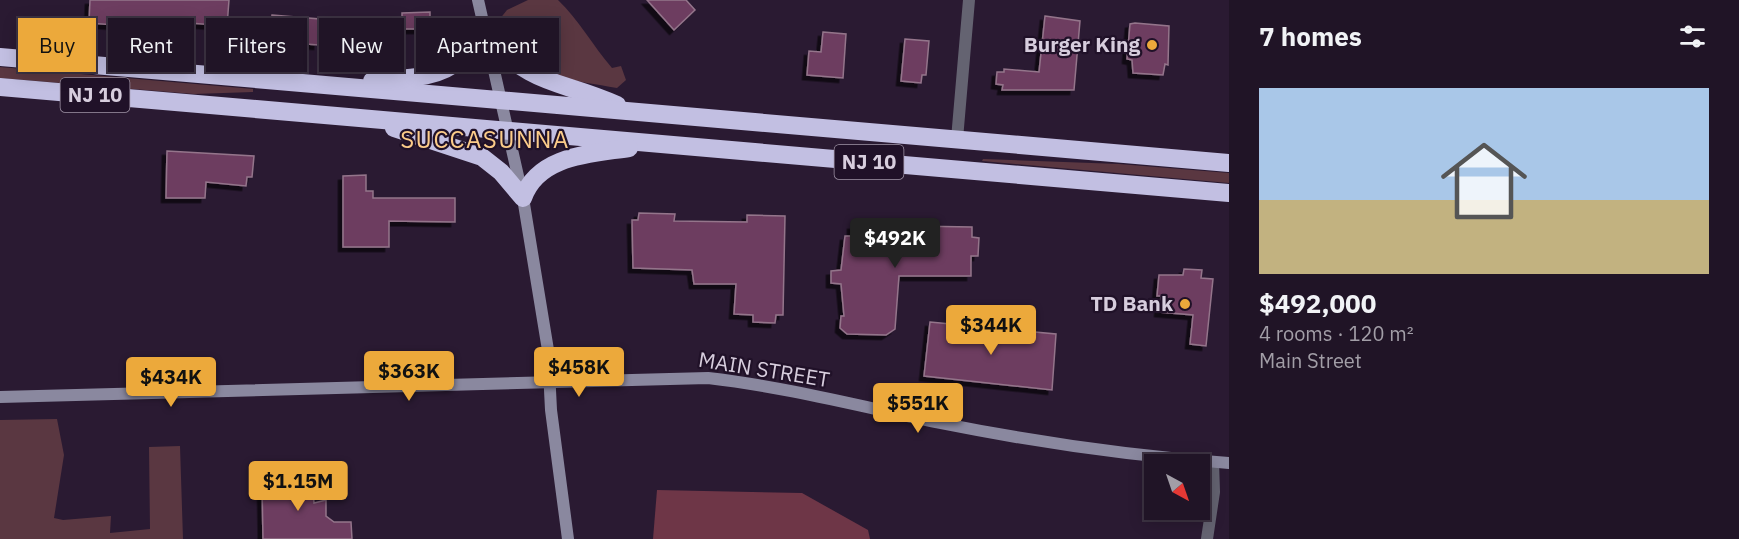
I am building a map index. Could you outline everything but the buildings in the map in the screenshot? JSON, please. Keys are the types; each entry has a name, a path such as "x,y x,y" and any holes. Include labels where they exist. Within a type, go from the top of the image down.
{"highway":[{"name":"NJ 10","path":"0,57 1229,164"},
{"path":"330,85 410,77 432,72"},
{"path":"527,72 635,112"},
{"name":"NJ 10","path":"3,88 1229,193"},
{"path":"355,117 482,157 501,172 523,198 533,180 559,161 654,144"}],"street":[{"path":"478,0 483,18"},
{"path":"957,139 969,0"},
{"path":"496,72 523,198 549,350 550,384 568,539"},
{"name":"MAIN STREET","path":"0,397 628,382 680,377 740,382 996,433 1099,449 1229,463"},
{"path":"1207,539 1214,492 1213,462"}],"shaded area":[{"path":"528,0 558,0 612,68 621,66 626,80 617,88 562,78 545,72 559,72 559,18 501,18 507,10"},
{"path":"0,67 18,69 18,72 58,72 253,89 253,92 194,94 0,78"},
{"path":"983,159 1119,164 1229,173 1229,183 982,161"},
{"path":"57,419 64,455 54,518 63,520 111,516 110,533 150,529 149,447 180,446 183,539 0,539 0,420"},
{"path":"657,490 802,493 868,530 870,539 653,539"}],"place":[{"name":"Burger King","path":"1152,45"},
{"name":"TD Bank","path":"1185,304"}],"district":[{"name":"SUCCASUNNA","path":"485,140"}]}
